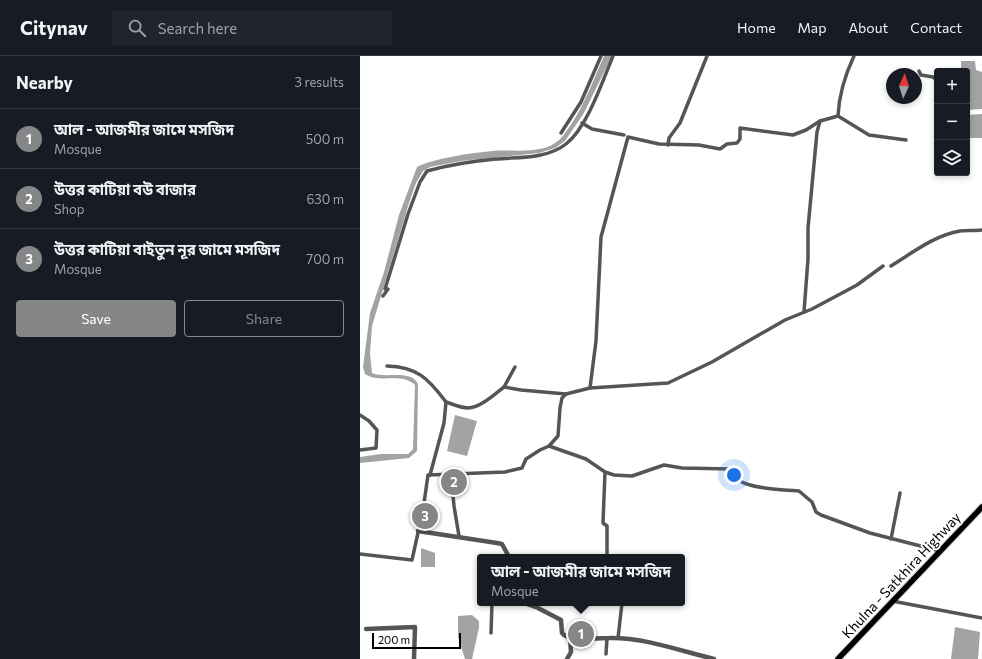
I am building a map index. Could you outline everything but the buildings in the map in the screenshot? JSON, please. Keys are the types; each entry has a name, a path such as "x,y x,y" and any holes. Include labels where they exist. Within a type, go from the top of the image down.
{"highway":[{"name":"Khulna - Satkhira Highway","path":"838,659 982,507"}],"street":[{"path":"561,133 581,102 601,56"},
{"path":"383,296 388,289 385,289 408,214 420,182 427,171 471,162 535,156 554,151 566,144 582,123 595,100 613,56"},
{"path":"668,145 669,138 680,123 707,56"},
{"path":"838,116 839,101 849,65 854,56"},
{"path":"922,75 934,78"},
{"path":"590,388 596,341 601,237 628,137 668,145 699,145 720,149 727,144 737,143 740,138 740,128 793,135 820,121 838,116 869,135 906,140"},
{"path":"804,312 808,259 808,228 817,132 820,121"},
{"path":"582,123 592,129 624,135"},
{"path":"891,266 913,251 947,235 961,231 982,230"},
{"path":"504,387 566,394 590,388 668,383 712,362 785,320 857,285 883,266"},
{"path":"387,366 404,367 421,375 446,402 467,408 473,407 494,396 504,387 515,367"},
{"path":"430,475 513,471 522,468 526,459 549,446 558,436 560,408 562,398 566,394"},
{"path":"360,554 412,560 428,475 430,475 444,423 446,402"},
{"path":"360,415 369,421 377,430 376,448 360,450"},
{"path":"549,446 586,460 604,472 614,475 632,476 664,465 682,468 732,469 744,483 783,490 799,491 812,502 816,512 821,515 891,539 940,550"},
{"path":"604,472 603,523 607,526 607,554"},
{"path":"451,475 459,536"},
{"path":"891,539 900,493"},
{"path":"418,531 459,536 502,544 507,554"},
{"path":"892,602 982,618"},
{"path":"491,633 492,606"},
{"path":"532,606 561,620 563,635 596,640 618,638 661,645 714,659"},
{"path":"618,638 622,606"},
{"path":"366,629 414,627 414,659"},
{"path":"566,659 571,652 570,637"},
{"path":"606,654 608,638"}],"shaded area":[{"path":"604,56 612,56 584,113 565,141 555,148 539,153 461,161 430,167 423,171 416,183 409,203 372,326 370,353 372,373 377,375 410,377 415,379 418,384 417,451 409,458 360,463 360,457 381,454 408,454 413,449 415,385 404,379 371,377 365,374 363,367 370,313 384,272 399,215 417,167 453,156 492,151 538,149 555,143 562,137 575,118 586,98"},
{"path":"961,61 975,61 976,70 982,72 982,109 970,110 970,68 961,68"},
{"path":"982,114 982,138 970,138 970,115"},
{"path":"455,415 477,421 467,456 447,451"},
{"path":"421,548 435,553 435,567 421,567"},
{"path":"472,615 479,621 479,628 472,659 465,659 458,637 458,616"},
{"path":"955,627 980,632 978,659 951,659"}],"place":[{"name":"উত্তর কাটিয়া বউ বাজার","path":"454,482"},
{"name":"উত্তর কাটিয়া বাইতুন নূর জামে মসজিদ","path":"425,516"},
{"name":"আল - আজমীর জামে মসজিদ","path":"581,634"}]}
